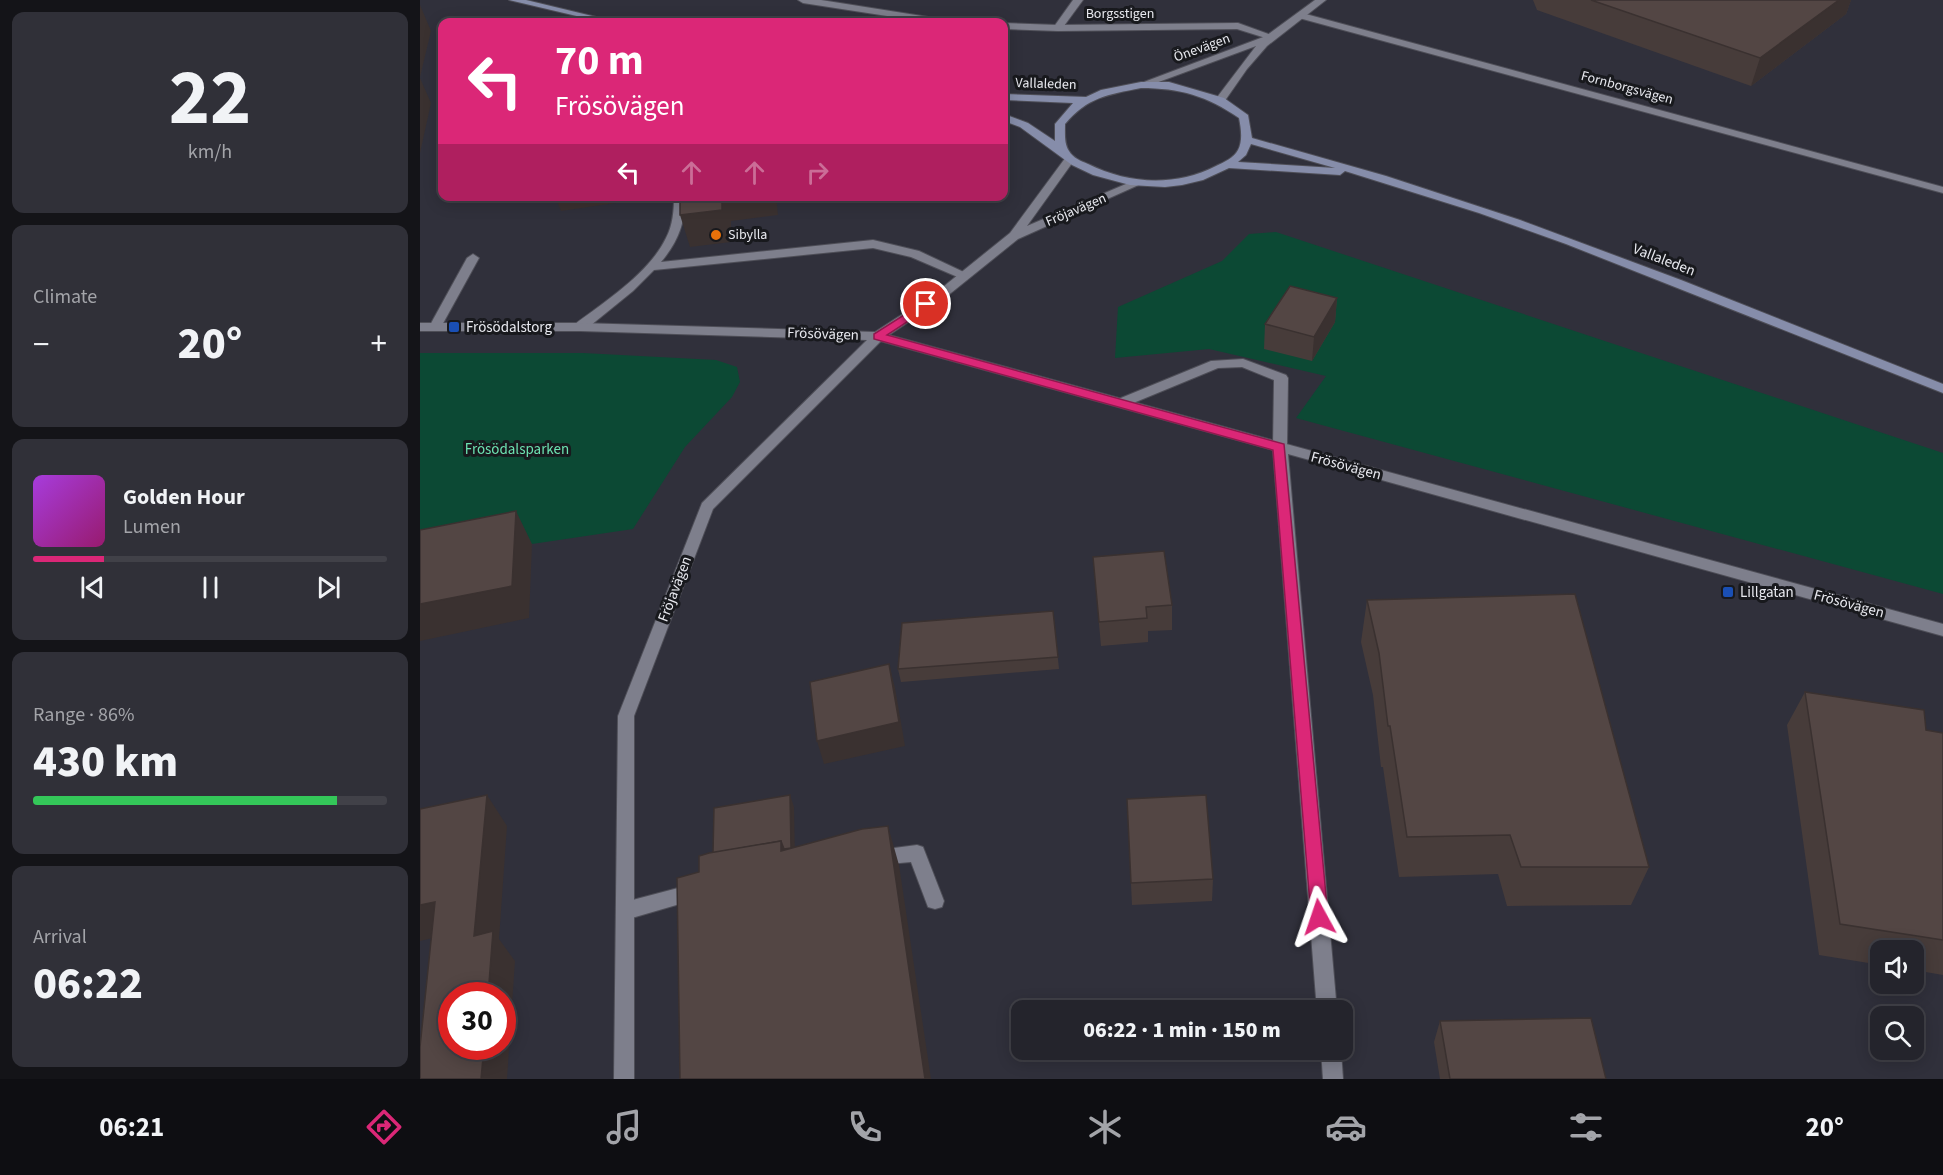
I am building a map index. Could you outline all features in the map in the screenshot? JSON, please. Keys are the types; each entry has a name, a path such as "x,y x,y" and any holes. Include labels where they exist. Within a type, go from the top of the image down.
{"main road":[{"path":"514,0 594,18"},
{"path":"1008,119 1024,125 1066,155 1101,176 1137,183 1158,184 1195,179 1228,165 1243,152 1247,140 1244,117 1220,100 1169,85 1141,85 1105,92 1076,105 1060,124 1066,155"},
{"name":"Vallaleden","path":"1008,98 1087,100"},
{"name":"Vallaleden","path":"1247,140 1370,175 1516,222 1766,317 1943,389"},
{"name":"Vallaleden","path":"1228,165 1370,175"}],"street":[{"path":"803,0 916,18"},
{"path":"1059,28 1078,0"},
{"name":"Önevägen","path":"1220,100 1242,67 1272,37 1320,0"},
{"name":"Fornborgsvägen","path":"1302,16 1943,190"},
{"name":"Borgsstigen","path":"1008,26 1059,28 1238,26 1272,37"},
{"name":"Önevägen","path":"1141,85 1272,37"},
{"name":"Fröjavägen","path":"1014,236 1066,155"},
{"name":"Fröjavägen","path":"624,1079 626,716 707,507 878,336 942,294 1014,236 1137,183"},
{"path":"580,327 631,287 671,241 680,214 680,201"},
{"path":"648,267 873,244 915,254 964,275"},
{"path":"435,327 473,258"},
{"name":"Frösövägen","path":"420,327 580,327 878,336 1943,630"},
{"path":"1121,403 1216,364 1243,363 1281,378 1280,447 1327,1000"},
{"path":"864,858 916,853 935,901"},
{"path":"625,911 716,885"},
{"path":"1332,1060 1333,1079"}],"green space":[{"path":"1276,232 1943,453 1943,594 1296,418 1326,376 1209,349 1115,358 1118,307 1222,261 1249,234"},
{"name":"Frösödalsparken","path":"420,353 583,353 716,360 737,367 740,382 732,397 685,447 633,529 532,544 420,566"}],"building":[{"path":"1591,0 1839,0 1760,58"},
{"path":"680,201 722,201 722,210 680,215"},
{"path":"1290,286 1337,298 1314,337 1265,324"},
{"path":"516,511 512,586 420,604 420,530"},
{"path":"1164,551 1172,605 1146,607 1147,618 1099,622 1093,557"},
{"path":"1575,594 1649,867 1521,867 1510,835 1407,837 1390,726 1388,726 1379,653 1367,600"},
{"path":"1053,611 1058,657 898,669 902,623"},
{"path":"889,664 899,722 817,741 810,682"},
{"path":"1805,692 1924,710 1926,730 1943,733 1943,940 1840,924"},
{"path":"487,795 474,936 493,931 489,982 438,982 438,1060 483,1060 481,1079 420,1079 420,1047 435,902 420,905 420,809"},
{"path":"790,795 791,848 784,849 781,841 713,853 714,808"},
{"path":"1206,795 1213,879 1131,883 1127,799"},
{"path":"888,826 925,1079 680,1079 677,878 699,872 699,856 709,853 781,841 781,851 862,829"},
{"path":"1591,1018 1606,1079 1450,1079 1440,1021"}],"place":[{"name":"Sibylla","path":"716,235"},
{"name":"Frösödalstorg","path":"454,327"},
{"name":"Lillgatan","path":"1728,592"}],"route":[{"path":"926,304 878,336 1280,447 1319,917"}]}
